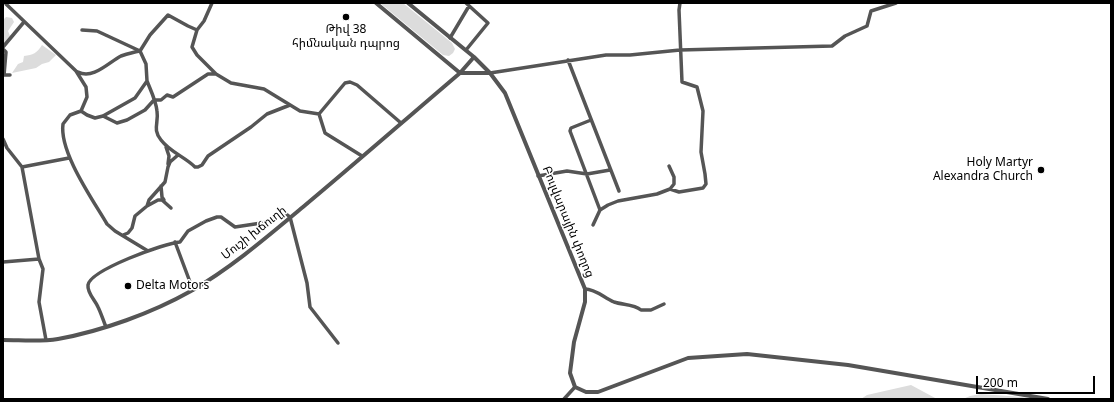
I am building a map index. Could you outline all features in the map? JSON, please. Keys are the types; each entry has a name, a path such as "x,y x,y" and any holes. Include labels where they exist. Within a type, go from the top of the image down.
{"street":[{"path":"3,8 6,3 76,71 86,87 87,97 80,111 70,115 63,124 63,134 69,158 107,224 148,251"},
{"path":"212,3 204,21 197,30 192,47 197,55 216,74 231,83 264,89 300,111 320,114"},
{"path":"376,3 460,72 490,73 606,55 680,50 832,46 845,36 867,26 871,11 896,3"},
{"name":"Բուլվարային փողոց","path":"408,3 474,57 490,73 505,93 585,289 585,302 574,342 570,373 575,387"},
{"path":"670,189 679,192 703,188 706,184 701,152 703,111 697,87 682,82 680,3"},
{"path":"450,38 468,4 488,23 466,50"},
{"path":"76,71 82,74 90,74 122,56 140,51 150,35 168,15 197,30"},
{"path":"10,75 4,75 6,52 3,48 24,22"},
{"path":"82,30 97,31 140,51 146,64 148,82 158,112 155,130 160,140 188,160 195,167 202,165 208,156 251,127 267,114 290,105"},
{"name":"Մուշի խճուղի","path":"3,340 57,339 106,327 179,298 193,290 233,263 290,217 460,72 474,57"},
{"path":"568,60 619,191"},
{"path":"103,116 118,123 127,120 145,110 154,100 160,100 167,96 174,97 208,74 216,74"},
{"path":"80,111 95,118 103,116 135,98 148,82"},
{"path":"320,114 345,83 350,82 357,85 401,123"},
{"path":"320,114 325,132 362,156"},
{"path":"591,120 571,128 570,131 600,210"},
{"path":"3,139 7,148 22,167 39,259 43,269 39,302 46,340"},
{"path":"147,206 149,200 165,182 169,156 166,145"},
{"path":"168,167 170,162 178,154"},
{"path":"22,167 69,158"},
{"path":"592,225 600,210 608,205 657,194 670,189 674,184 674,177 669,166"},
{"path":"538,176 567,172 587,174 610,170"},
{"path":"161,186 162,197 172,208"},
{"path":"123,235 128,233 132,228 135,216 147,206 158,200 165,201"},
{"path":"106,327 98,307 88,291 88,285 90,280 114,264 175,242 180,242 188,231 217,217 221,217 235,226 268,222 280,213 285,213 290,217 307,283 310,307 338,343"},
{"path":"175,242 193,290"},
{"path":"3,262 39,259"},
{"path":"585,289 590,289 613,301 637,307 641,310 651,310 664,304"},
{"path":"565,399 575,387 586,392 598,392 688,358 747,354 848,365 1048,399"}],"shaded area":[{"path":"380,3 403,3 452,43 455,49 453,53 449,56 443,55"},
{"path":"6,17 12,18 14,22 8,31 10,36 3,45 3,20"},
{"path":"42,45 56,55 49,62 36,68 12,73 18,64 23,62 24,56 34,53"},
{"path":"911,385 937,399 861,399 867,395"},
{"path":"981,394 1022,397 1034,399 963,399"}],"place":[{"name":"Թիվ 38 հիմնական դպրոց","path":"346,17"},
{"name":"Holy Martyr Alexandra Church","path":"1041,170"},
{"name":"Delta Motors","path":"128,286"}]}
